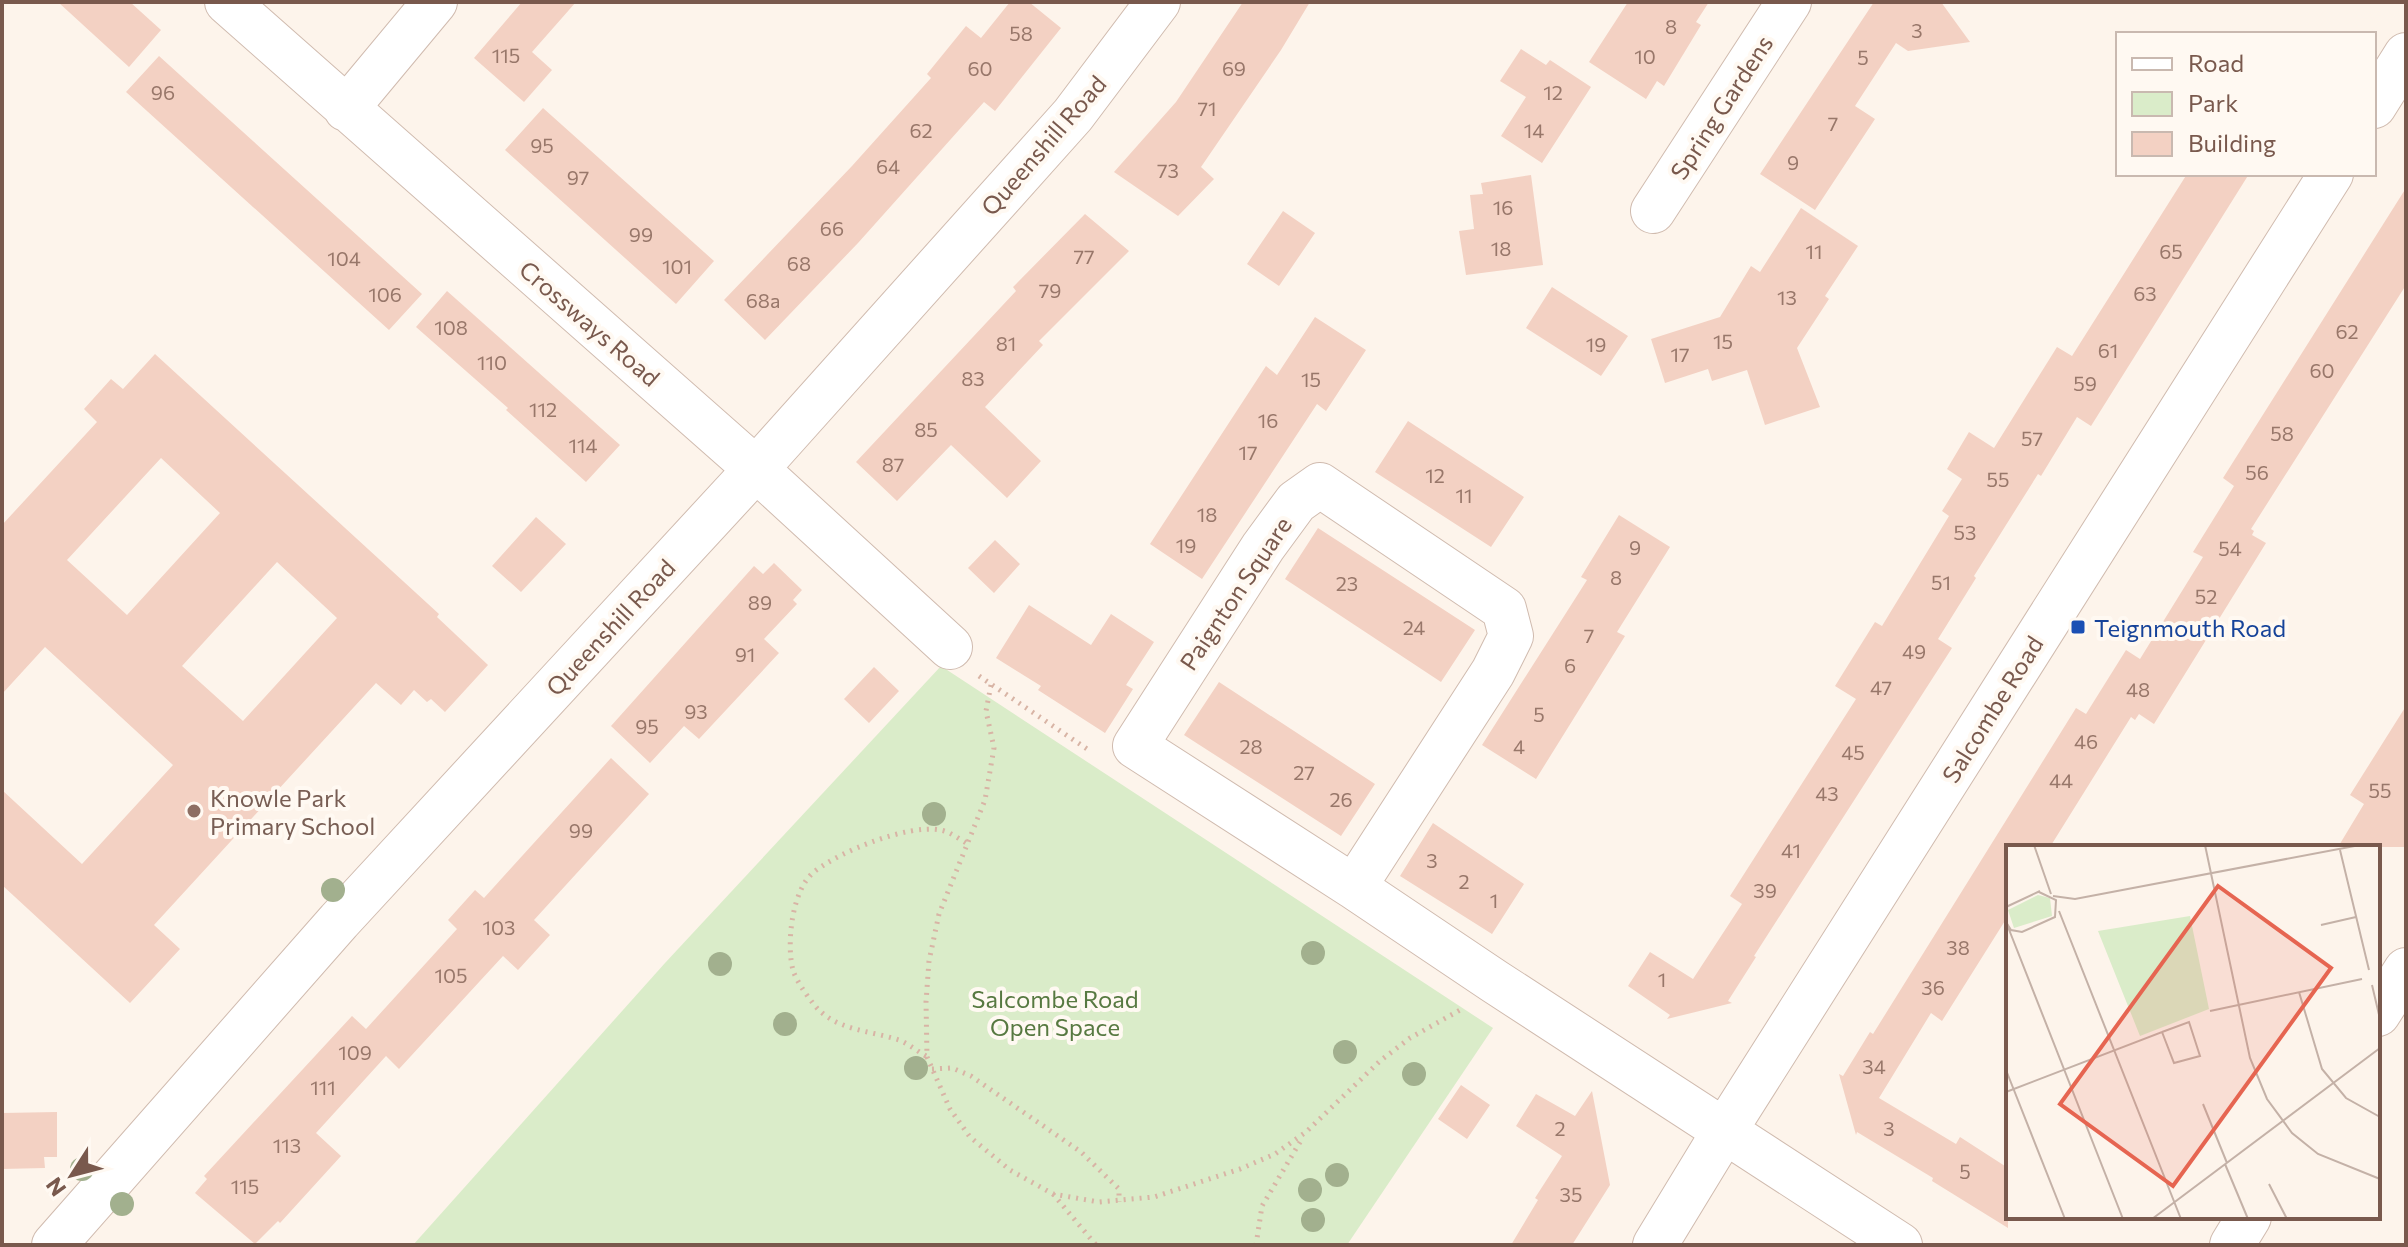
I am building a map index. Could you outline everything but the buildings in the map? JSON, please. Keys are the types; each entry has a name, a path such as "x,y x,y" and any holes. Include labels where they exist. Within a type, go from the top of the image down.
{"street":[{"name":"Crossways Road","path":"227,2 756,469 950,647"},
{"path":"346,109 435,2"},
{"name":"Queenshill Road","path":"54,1245 339,921 756,469 1073,115 1158,2"},
{"name":"Spring Gardens","path":"1653,211 1789,2"},
{"path":"2376,103 2406,55"},
{"name":"Salcombe Road","path":"1655,1245 2330,176"},
{"name":"Paignton Square","path":"1135,746 1263,547 1296,502 1320,485 1504,609 1511,636 1493,672 1354,887"},
{"path":"1135,746 1900,1245"},
{"path":"2380,1011 2406,970"},
{"path":"2232,1245 2248,1219"}],"path":[{"path":"950,647 991,685 1104,760 1135,746"},
{"path":"991,685 986,711 994,748 985,800 939,914 929,961 927,1057 950,1109 970,1137 1010,1170 1053,1194 1099,1202 1119,1202 1154,1197 1240,1169 1275,1154 1306,1132 1380,1061 1410,1038 1482,997 1494,981"},
{"path":"927,1057 901,1041 837,1023 813,1004 793,971 790,934 799,893 813,872 861,846 905,830 942,830 968,844"},
{"path":"932,1069 952,1068 971,1076 1081,1152 1119,1189 1119,1202"},
{"path":"1256,1245 1262,1206 1306,1132"},
{"path":"1053,1194 1096,1245"}],"green space":[{"name":"Salcombe Road Open Space","path":"941,666 1493,1028 1347,1245 413,1245 665,963"}],"place":[{"name":"Teignmouth Road","path":"2078,627"},
{"name":"Knowle Park Primary School","path":"194,811"}]}
